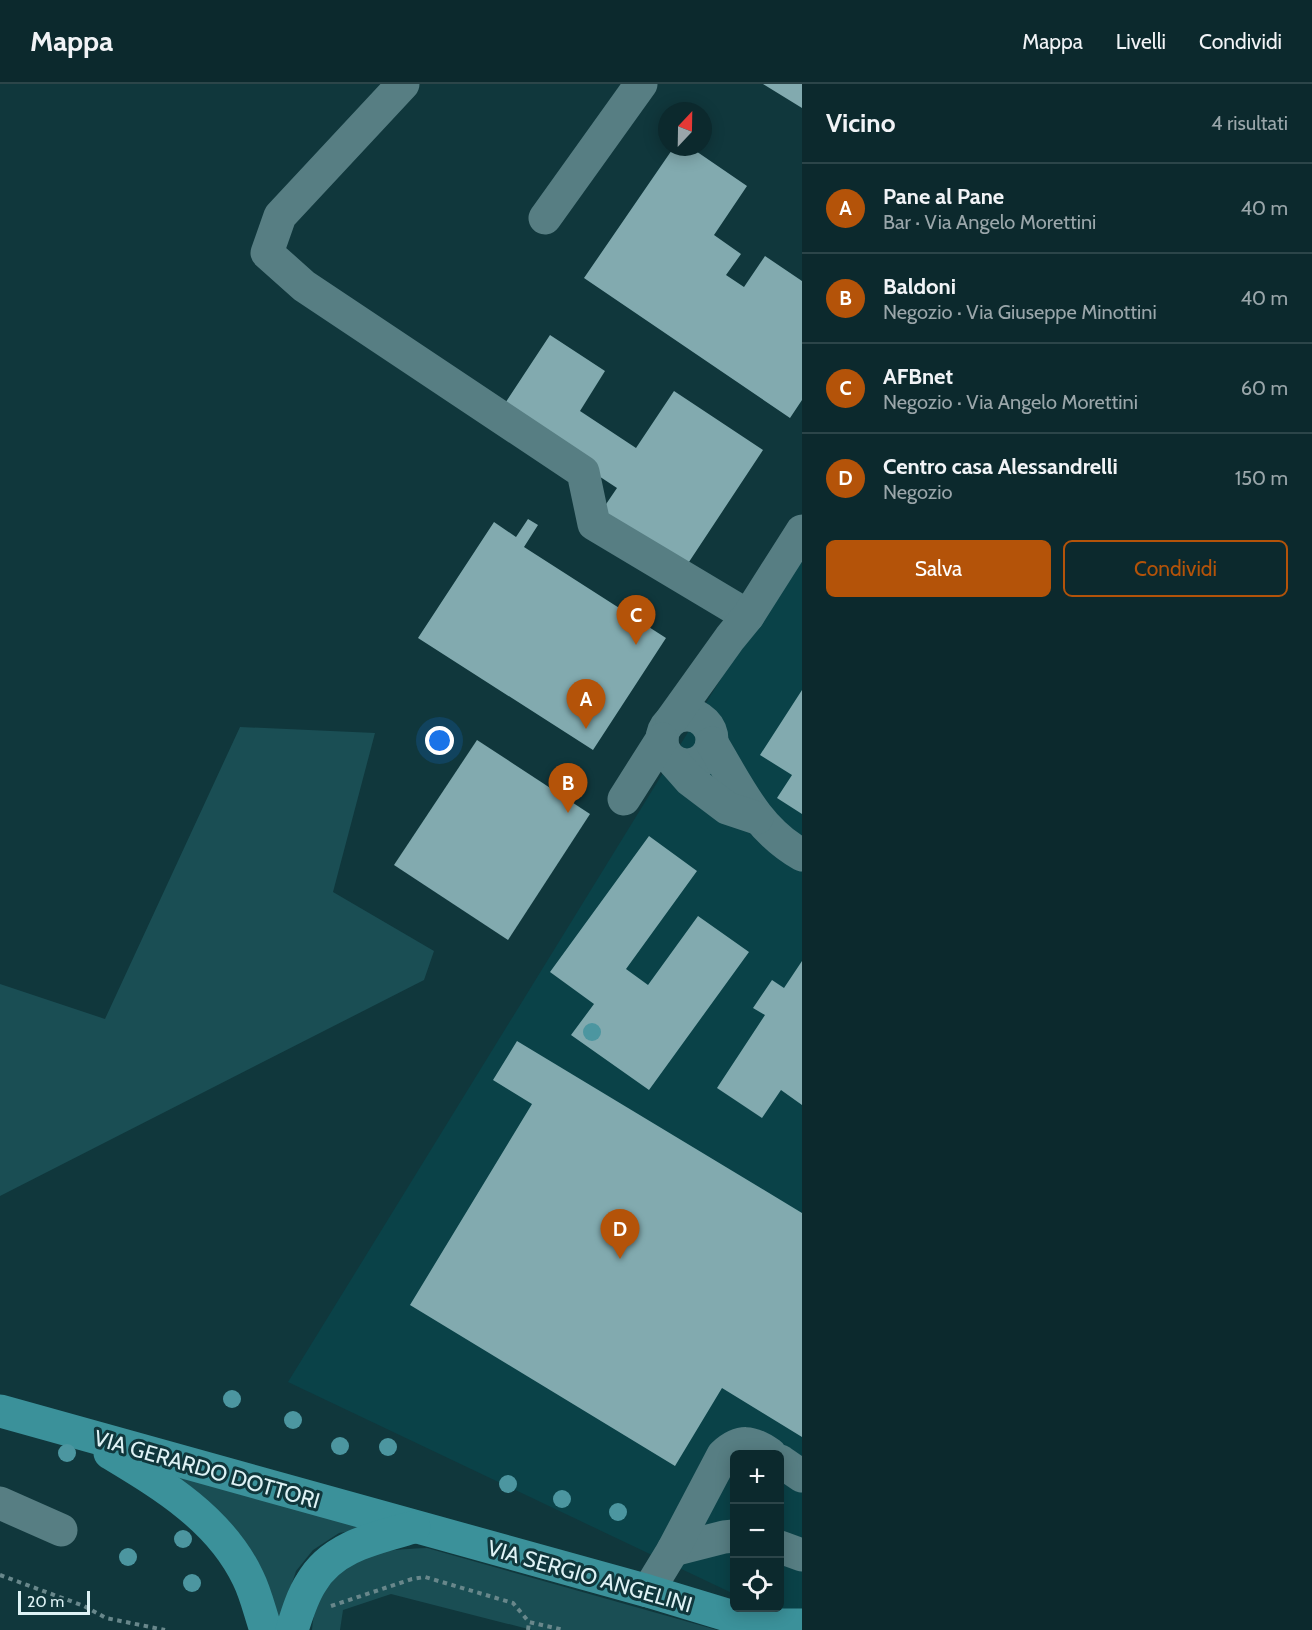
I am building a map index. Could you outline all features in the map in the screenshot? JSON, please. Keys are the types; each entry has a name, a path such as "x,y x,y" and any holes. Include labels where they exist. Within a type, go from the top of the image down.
{"main road":[{"name":"VIA GERARDO DOTTORI","path":"0,1411 414,1527"},
{"path":"75,1432 160,1483 189,1505 224,1540 248,1578 266,1630"},
{"path":"292,1630 312,1581 330,1559 357,1544 414,1527"},
{"name":"VIA SERGIO ANGELINI","path":"414,1527 648,1591 763,1628 802,1625"}],"street":[{"path":"403,84 280,216 267,253 304,286 583,472 594,524 739,627"},
{"path":"545,218 641,84"},
{"path":"631,789 669,745 739,627 802,531"},
{"path":"669,745 683,765 699,762 706,757 708,732 739,627"},
{"path":"669,745 687,714 708,732 757,818 783,844 802,855"},
{"path":"669,745 690,780 727,808 757,818"},
{"path":"648,1591 673,1550 723,1455 732,1446 744,1443 758,1446 763,1450"},
{"path":"784,1464 802,1476"},
{"path":"0,1503 61,1530"},
{"path":"673,1550 730,1537"},
{"path":"784,1548 802,1555"}],"path":[{"path":"0,1575 84,1606 106,1618 165,1630"},
{"path":"323,1608 412,1579 425,1577 513,1603 529,1622 564,1630"},
{"path":"528,1630 529,1622"}],"shaded area":[{"path":"802,547 802,1626 772,1612 784,1612 784,1450 730,1450 730,1592 288,1382"},
{"path":"240,727 375,733 333,892 434,951 424,980 0,1196 0,984 105,1019"},
{"path":"150,1461 382,1526 339,1533 313,1550 296,1571 285,1604 281,1630"},
{"path":"427,1548 717,1630 532,1630 391,1594 343,1610 340,1630 312,1630 317,1605 325,1586 335,1572 348,1562 364,1555"}],"building":[{"path":"763,84 802,84 802,108"},
{"path":"668,156 703,156 747,186 714,235 741,254 726,275 744,287 765,256 802,281 802,400 790,418 584,278"},
{"path":"550,335 605,371 580,411 636,448 674,391 763,450 685,568 600,513 617,488 500,411"},
{"path":"528,519 538,525 524,547 666,638 593,750 418,638 494,522 516,537"},
{"path":"802,690 802,814 777,798 792,775 760,755"},
{"path":"477,740 590,814 508,940 394,865"},
{"path":"649,836 697,871 626,969 648,985 698,916 749,952 649,1090 571,1035 594,1004 550,972"},
{"path":"802,961 802,1105 781,1090 762,1118 717,1088 765,1015 753,1008 772,980 784,988"},
{"path":"517,1041 802,1213 802,1437 722,1388 675,1466 410,1305 532,1104 493,1080"}],"place":[{"name":"AFBnet","path":"636,645"},
{"name":"Pane al Pane","path":"586,729"},
{"name":"Baldoni","path":"568,813"},
{"name":"Centro casa Alessandrelli","path":"620,1259"}]}
